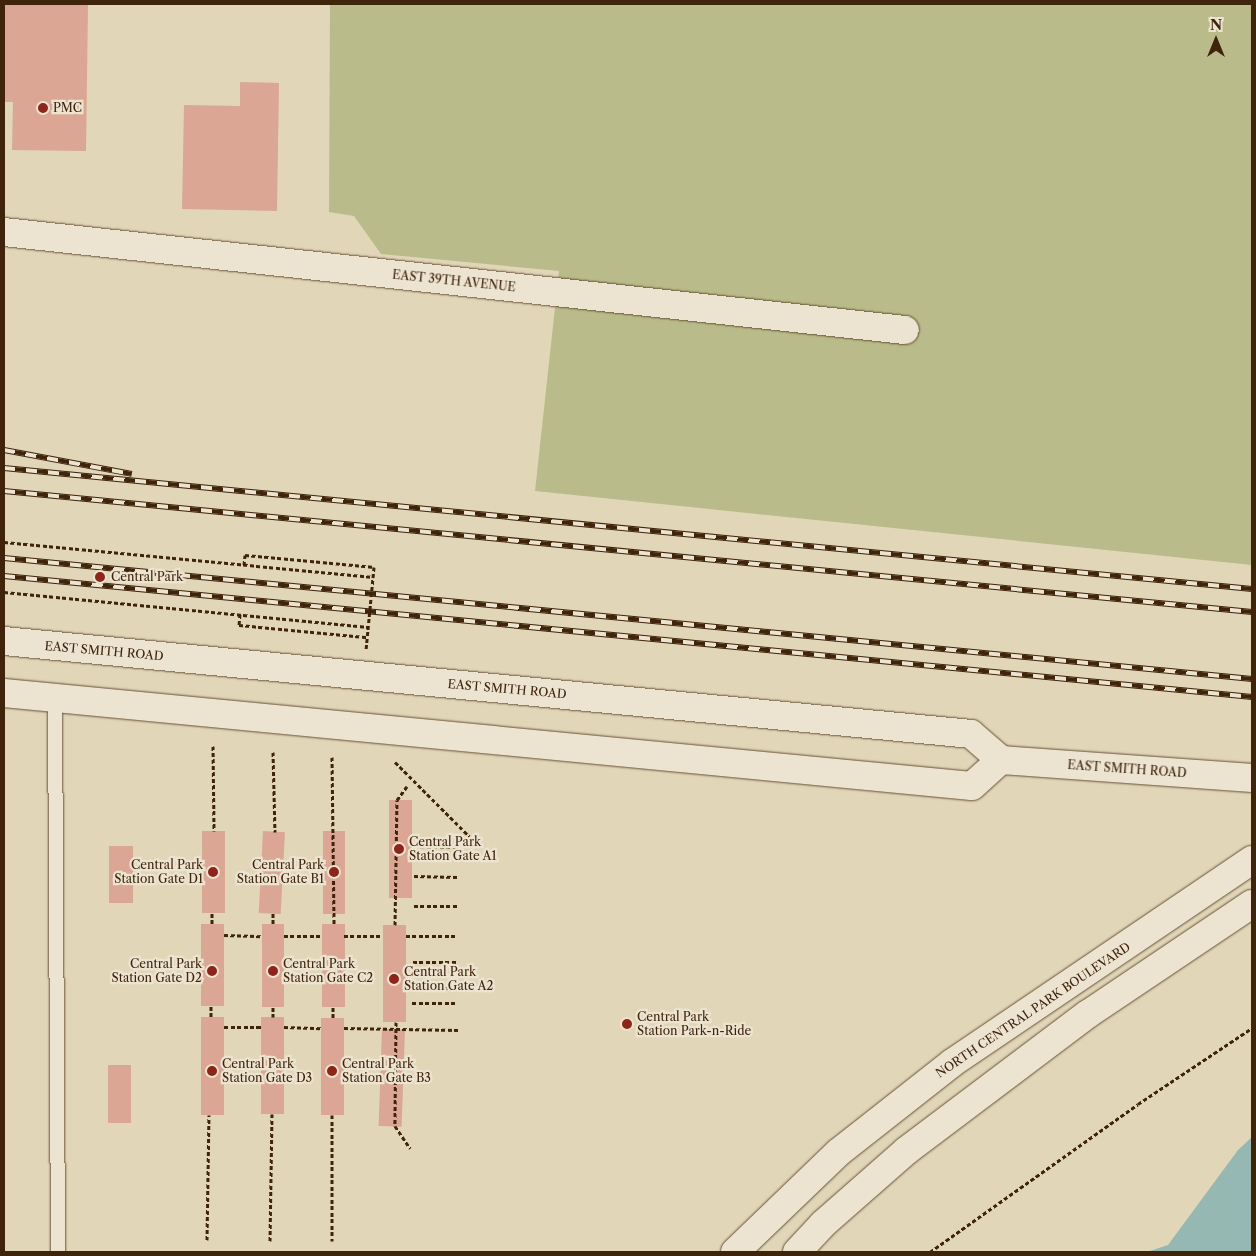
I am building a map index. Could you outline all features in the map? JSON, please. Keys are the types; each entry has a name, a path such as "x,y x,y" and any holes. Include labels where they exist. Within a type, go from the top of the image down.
{"street":[{"name":"EAST 39TH AVENUE","path":"4,232 905,330"},
{"name":"EAST SMITH ROAD","path":"4,641 971,734 1001,760 1252,778"},
{"path":"4,693 972,786 1001,760"},
{"name":"NORTH CENTRAL PARK BOULEVARD","path":"735,1252 839,1152 952,1063 1252,860"},
{"path":"796,1252 823,1224 906,1151 1088,1014 1252,904"}],"lane":[{"path":"56,698 58,1252"}],"path":[{"path":"4,542 373,577"},
{"path":"244,565 246,555 374,567 366,651"},
{"path":"4,592 368,627"},
{"path":"240,614 238,625 367,637"},
{"path":"213,746 214,831"},
{"path":"272,752 275,832"},
{"path":"332,757 334,924"},
{"path":"395,762 470,836"},
{"path":"395,925 397,800 407,786"},
{"path":"414,846 460,847"},
{"path":"414,876 457,877"},
{"path":"414,906 457,906"},
{"path":"212,913 212,924"},
{"path":"273,913 273,924"},
{"path":"224,935 261,936"},
{"path":"284,936 322,936"},
{"path":"344,936 383,936"},
{"path":"406,936 457,936"},
{"path":"413,962 457,962"},
{"path":"412,988 457,988"},
{"path":"412,1003 457,1004"},
{"path":"211,1006 212,1017"},
{"path":"272,1007 272,1017"},
{"path":"333,1007 333,1018"},
{"path":"396,1022 395,1126 410,1148"},
{"path":"224,1027 261,1027"},
{"path":"284,1027 321,1028"},
{"path":"344,1028 458,1030"},
{"path":"930,1252 1138,1104 1252,1028"},
{"path":"270,1241 272,1114"},
{"path":"207,1240 209,1115"},
{"path":"332,1115 332,1241"}],"green space":[{"path":"330,4 1252,4 1252,565 535,491 559,271 381,254 354,216 329,212"}],"water":[{"path":"1252,1137 1252,1252 1147,1252 1168,1245 1238,1150"}],"building":[{"path":"4,4 88,4 86,151 12,150 13,102 4,102"},
{"path":"240,82 279,83 277,211 182,209 184,105 240,106"},
{"name":"Central Park Station Gate A1","path":"389,800 412,800 412,898 389,898"},
{"name":"Central Park Station Gate D1","path":"202,831 225,831 225,913 202,913"},
{"path":"263,831 285,832 281,914 259,913"},
{"name":"Central Park Station Gate B1","path":"323,831 345,831 345,914 323,914"},
{"path":"109,846 133,846 133,903 109,903"},
{"name":"Central Park Station Gate D2","path":"201,924 224,924 224,1006 201,1006"},
{"name":"Central Park Station Gate C2","path":"262,924 284,924 284,1007 262,1007"},
{"path":"322,924 345,924 345,1007 322,1007"},
{"name":"Central Park Station Gate A2","path":"383,925 406,925 406,1022 383,1022"},
{"name":"Central Park Station Gate D3","path":"201,1017 224,1017 224,1115 201,1115"},
{"path":"261,1017 284,1017 284,1114 261,1114"},
{"name":"Central Park Station Gate B3","path":"321,1018 344,1018 344,1115 321,1115"},
{"path":"382,1029 405,1030 402,1127 379,1126"},
{"path":"108,1065 131,1065 131,1123 108,1123"}],"railway":[{"path":"4,450 132,474"},
{"path":"4,468 1252,589"},
{"path":"4,491 1252,612"},
{"path":"4,558 1252,679"},
{"path":"4,576 1252,697"}],"place":[{"name":"PMC","path":"43,108"},
{"name":"Central Park","path":"100,577"},
{"name":"Central Park Station Gate A1","path":"399,849"},
{"name":"Central Park Station Gate D1","path":"213,872"},
{"name":"Central Park Station Gate B1","path":"334,872"},
{"name":"Central Park Station Gate D2","path":"212,971"},
{"name":"Central Park Station Gate C2","path":"273,971"},
{"name":"Central Park Station Gate A2","path":"394,979"},
{"name":"Central Park Station Park-n-Ride","path":"627,1024"},
{"name":"Central Park Station Gate D3","path":"212,1071"},
{"name":"Central Park Station Gate B3","path":"332,1071"}]}
